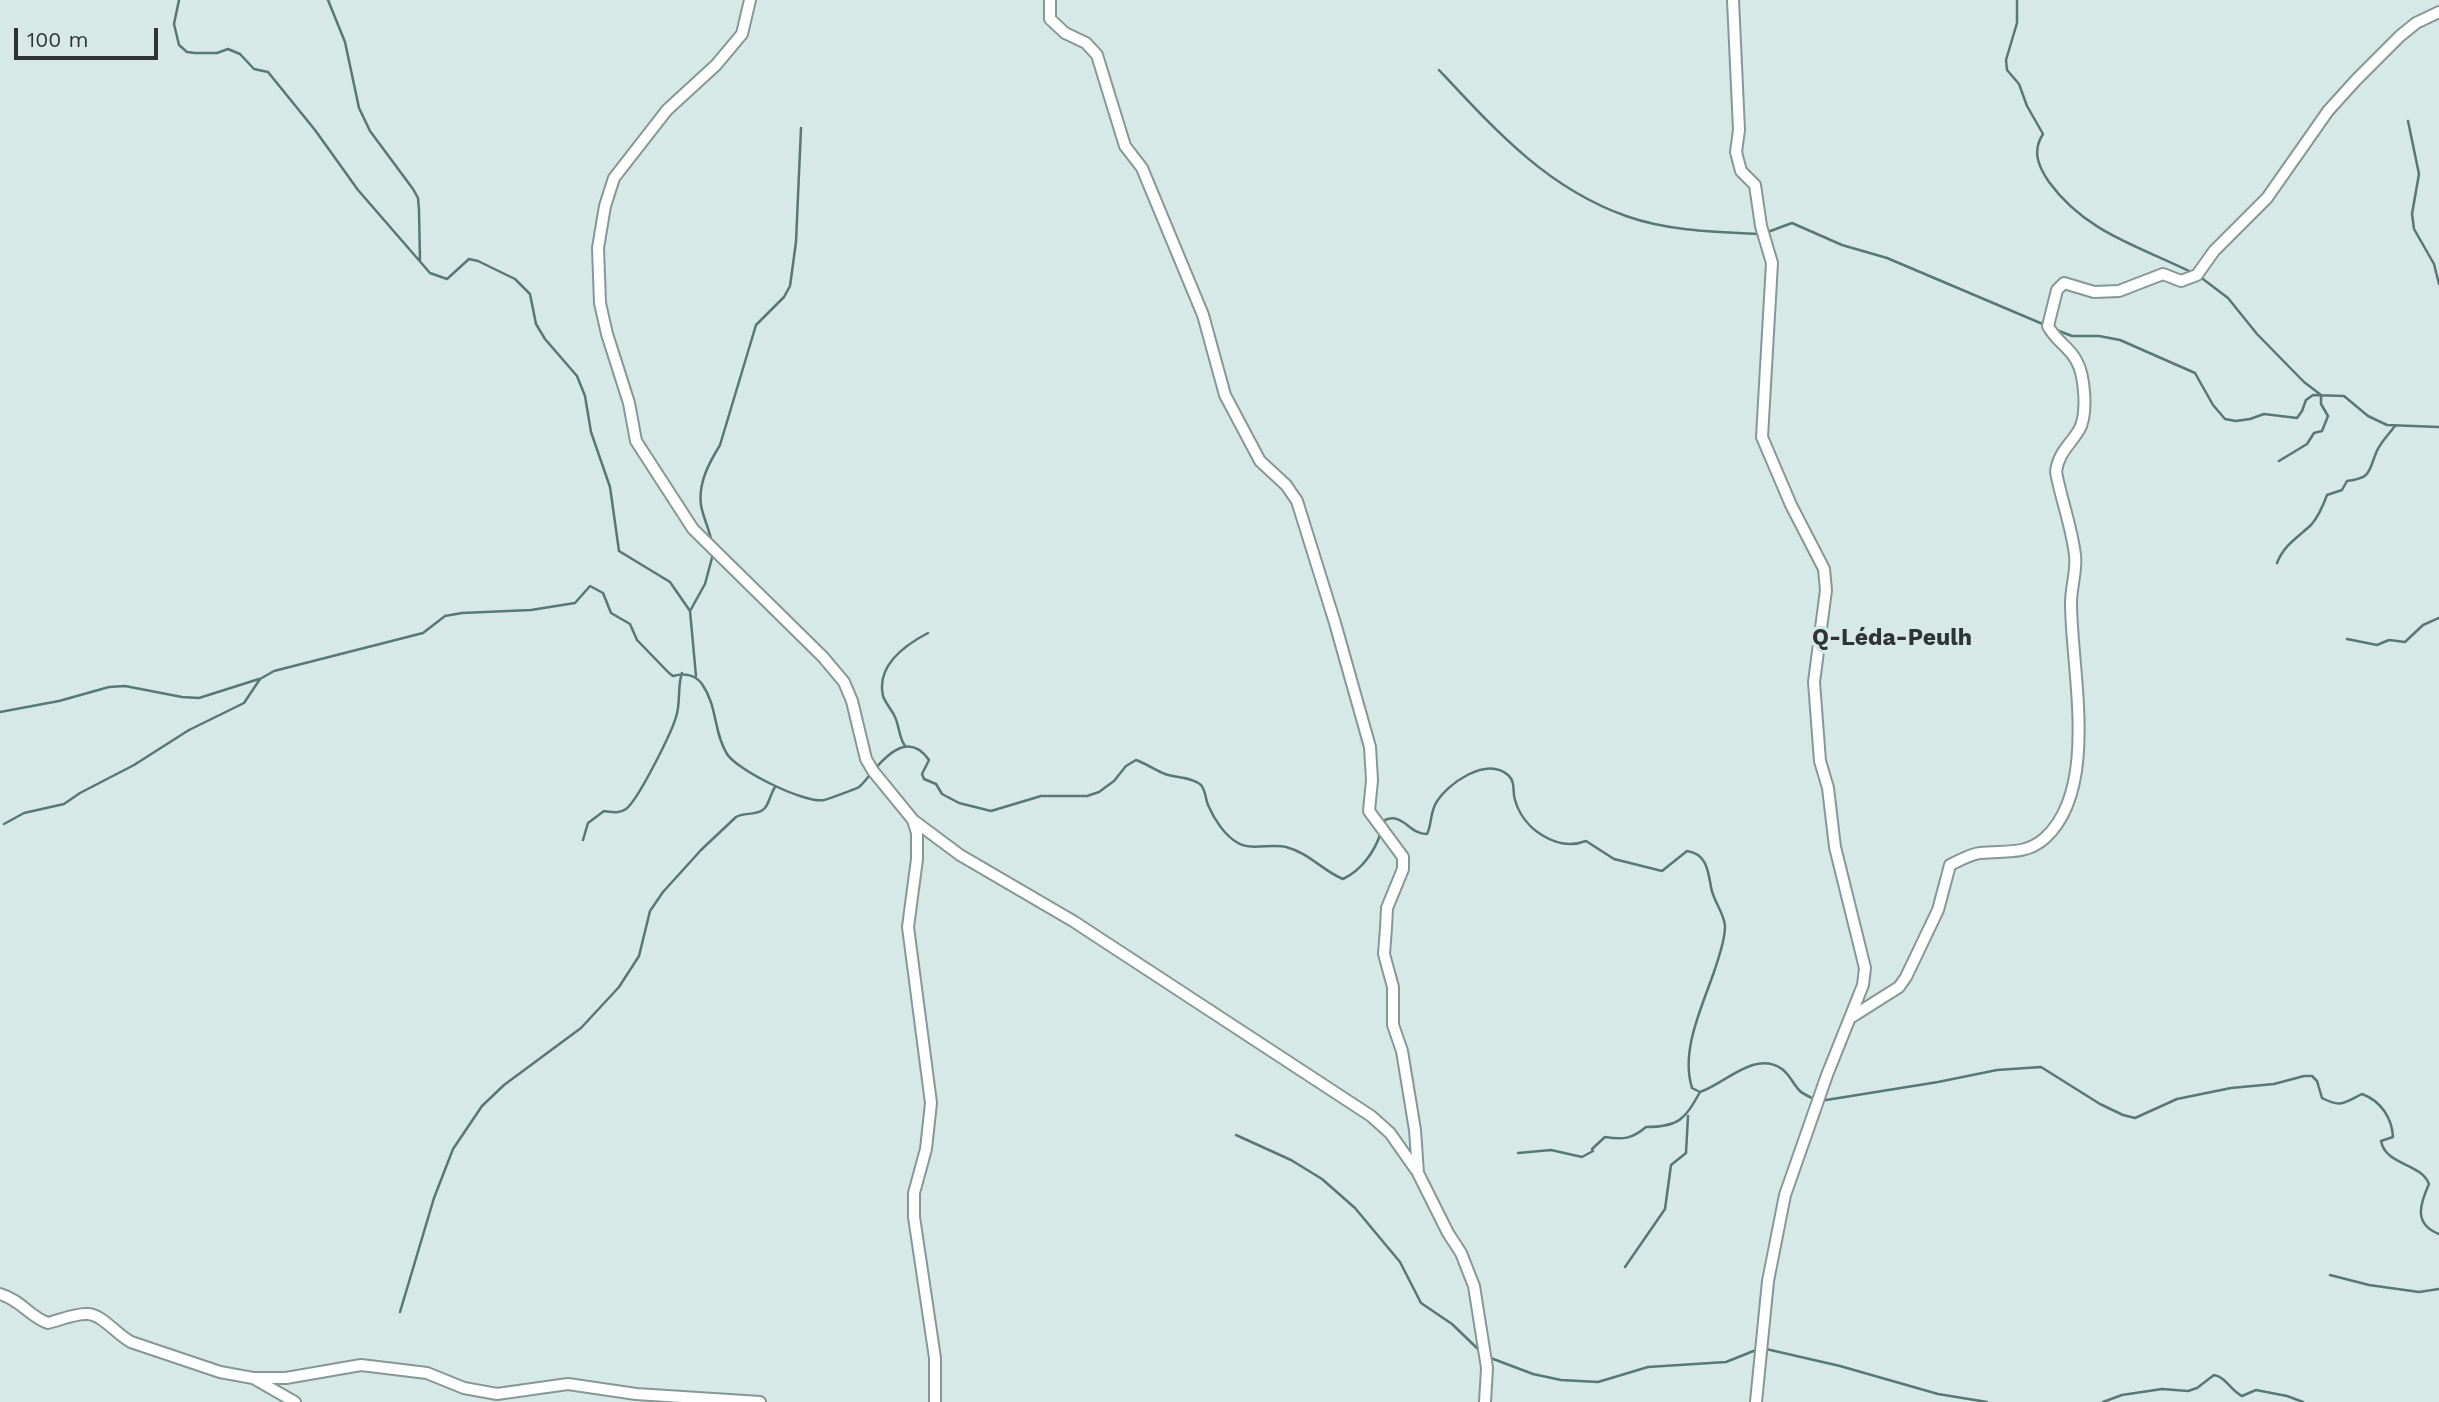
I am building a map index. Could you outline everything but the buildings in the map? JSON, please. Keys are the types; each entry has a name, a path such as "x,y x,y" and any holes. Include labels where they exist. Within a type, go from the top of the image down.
{"street":[{"path":"750,0 742,34 716,65 667,110 614,178 606,206 598,248 600,303 629,403 636,441 694,529 824,657 844,682 852,701 866,759 913,820 960,855 1073,920 1371,1116 1390,1133 1418,1173 1461,1253 1474,1286 1487,1368 1485,1402"},
{"path":"1050,0 1050,19 1065,33 1086,43 1097,55 1125,146 1142,168 1203,315 1225,395 1260,461 1286,485 1297,501 1370,747 1372,780 1369,811 1402,857 1403,869 1387,908 1384,954 1393,987 1393,1025 1402,1051 1415,1130 1418,1173"},
{"path":"1733,0 1739,130 1736,152 1741,171 1755,185 1761,226 1772,263 1762,437 1791,505 1824,569 1826,590 1814,682 1820,761 1828,788 1835,848 1864,968 1863,985 1827,1075 1785,1195 1768,1281 1756,1402"},
{"path":"1850,1018 1899,987 1906,977 1938,910 1950,865 1977,853 2018,852 2032,848 2047,836 2059,819 2075,784 2079,737 2071,602 2075,556 2056,472 2057,459 2080,428 2085,415 2081,374 2076,359 2048,326 2057,290 2064,284 2094,292 2119,291 2163,274 2181,281 2197,275 2214,251 2267,198 2328,111 2356,80 2400,36 2416,23 2439,12"},
{"path":"913,820 917,833 917,859 908,927 931,1102 926,1149 914,1193 914,1217 935,1358 935,1402"},
{"path":"0,1294 18,1301 48,1323 85,1313 97,1315 131,1342 220,1372 253,1378 286,1378 361,1365 427,1373 464,1388 497,1394 568,1384 636,1394 760,1402"},
{"path":"253,1378 295,1402"}],"waterway":[{"path":"179,0 174,24 179,45 187,52 195,53 217,53 228,49 240,54 254,69 268,72 315,130 358,190 430,273 447,279 469,259 515,279 530,294 536,324 545,339 577,376 585,396 591,432 610,487 619,551 670,582 690,611 696,676"},
{"path":"328,0 345,42 359,108 370,131 418,198 420,261"},
{"path":"2017,0 2017,23 2006,60 2007,70 2019,84 2027,106 2043,134 2037,152 2045,176 2064,199 2097,226 2133,246 2193,273"},
{"path":"1439,70 1524,155 1571,190 1598,204 1658,225 1758,234"},
{"path":"2408,121 2419,174 2412,214 2414,229 2434,264 2439,284"},
{"path":"712,544 701,505 703,481 720,445 756,325 784,297 790,286 796,242 801,128"},
{"path":"1765,233 1792,223 1842,245 1887,258 2045,325"},
{"path":"2199,276 2228,298 2257,334 2304,382 2321,395 2321,404 2328,416 2322,431 2314,433 2307,444 2279,461"},
{"path":"2054,329 2072,336 2099,336 2120,340 2195,373 2213,405 2225,419 2236,421 2264,414 2297,418 2306,400 2313,395 2344,396 2368,416 2387,425 2439,427"},
{"path":"2277,563 2287,546 2314,522 2327,495 2342,490 2347,481 2361,478 2368,473 2379,446 2395,426"},
{"path":"690,611 705,584 713,554"},
{"path":"4,824 24,813 64,804 189,730 244,703 260,679 274,671 423,633 445,616 531,610 575,603 590,586 603,593 611,613 630,624 637,640 669,673 673,676 692,676 702,684 711,701 719,737 733,761 757,777 815,800 824,800 857,788 870,775"},
{"path":"2347,639 2377,645 2389,640 2405,642 2423,625 2439,618"},
{"path":"905,746 896,719 883,696 884,675 894,657 928,633"},
{"path":"583,840 588,823 604,811 618,812 626,809 646,780 676,717 682,673"},
{"path":"0,712 59,701 109,687 125,686 199,698 259,679"},
{"path":"874,770 894,751 908,746 915,748 929,760 922,774 924,779 936,784 942,794 959,803 991,811 1041,796 1087,796 1099,792 1136,760 1165,774 1189,779 1201,785 1217,821 1238,843 1249,846 1280,846 1294,850 1343,879 1356,871 1367,859 1381,832"},
{"path":"1383,825 1385,820 1397,819 1416,831 1427,834 1434,807 1441,796 1468,775 1489,769 1508,775 1513,784 1519,811 1525,820 1533,829 1553,841 1575,844 1586,841 1614,859 1662,871 1687,851 1699,856 1707,869 1725,927 1722,948 1694,1028 1689,1058 1692,1088 1700,1092 1740,1070 1761,1063 1782,1069 1800,1091 1814,1099"},
{"path":"400,1312 434,1198 453,1149 482,1106 504,1085 581,1028 619,987 639,956 650,911 663,892 736,817 765,808 775,787"},
{"path":"1820,1101 1997,1070 2041,1067 2100,1104 2135,1118 2177,1099 2312,1076 2317,1081 2322,1098 2342,1103 2362,1094 2375,1101 2384,1111 2393,1137 2381,1141 2384,1149 2396,1160 2425,1177 2429,1184 2421,1206 2422,1219 2425,1225 2439,1234"},
{"path":"1518,1153 1551,1150 1582,1157 1593,1151 1605,1137 1627,1138 1646,1127 1680,1120 1700,1092"},
{"path":"1625,1267 1665,1209 1671,1165 1686,1153 1688,1116"},
{"path":"1236,1135 1291,1160 1322,1179 1355,1208 1400,1262 1421,1303 1452,1324 1480,1351"},
{"path":"2330,1275 2369,1285 2419,1292 2439,1289"},
{"path":"1766,1349 1840,1366 1938,1394 1987,1402"},
{"path":"1488,1357 1533,1374 1561,1380 1598,1382 1648,1367 1726,1362 1756,1350"},
{"path":"2103,1402 2122,1395 2162,1389 2188,1391 2197,1388 2214,1375 2222,1378 2242,1396 2256,1390 2303,1402"}],"district":[{"name":"Q-Léda-Peulh","path":"1892,638"}]}
